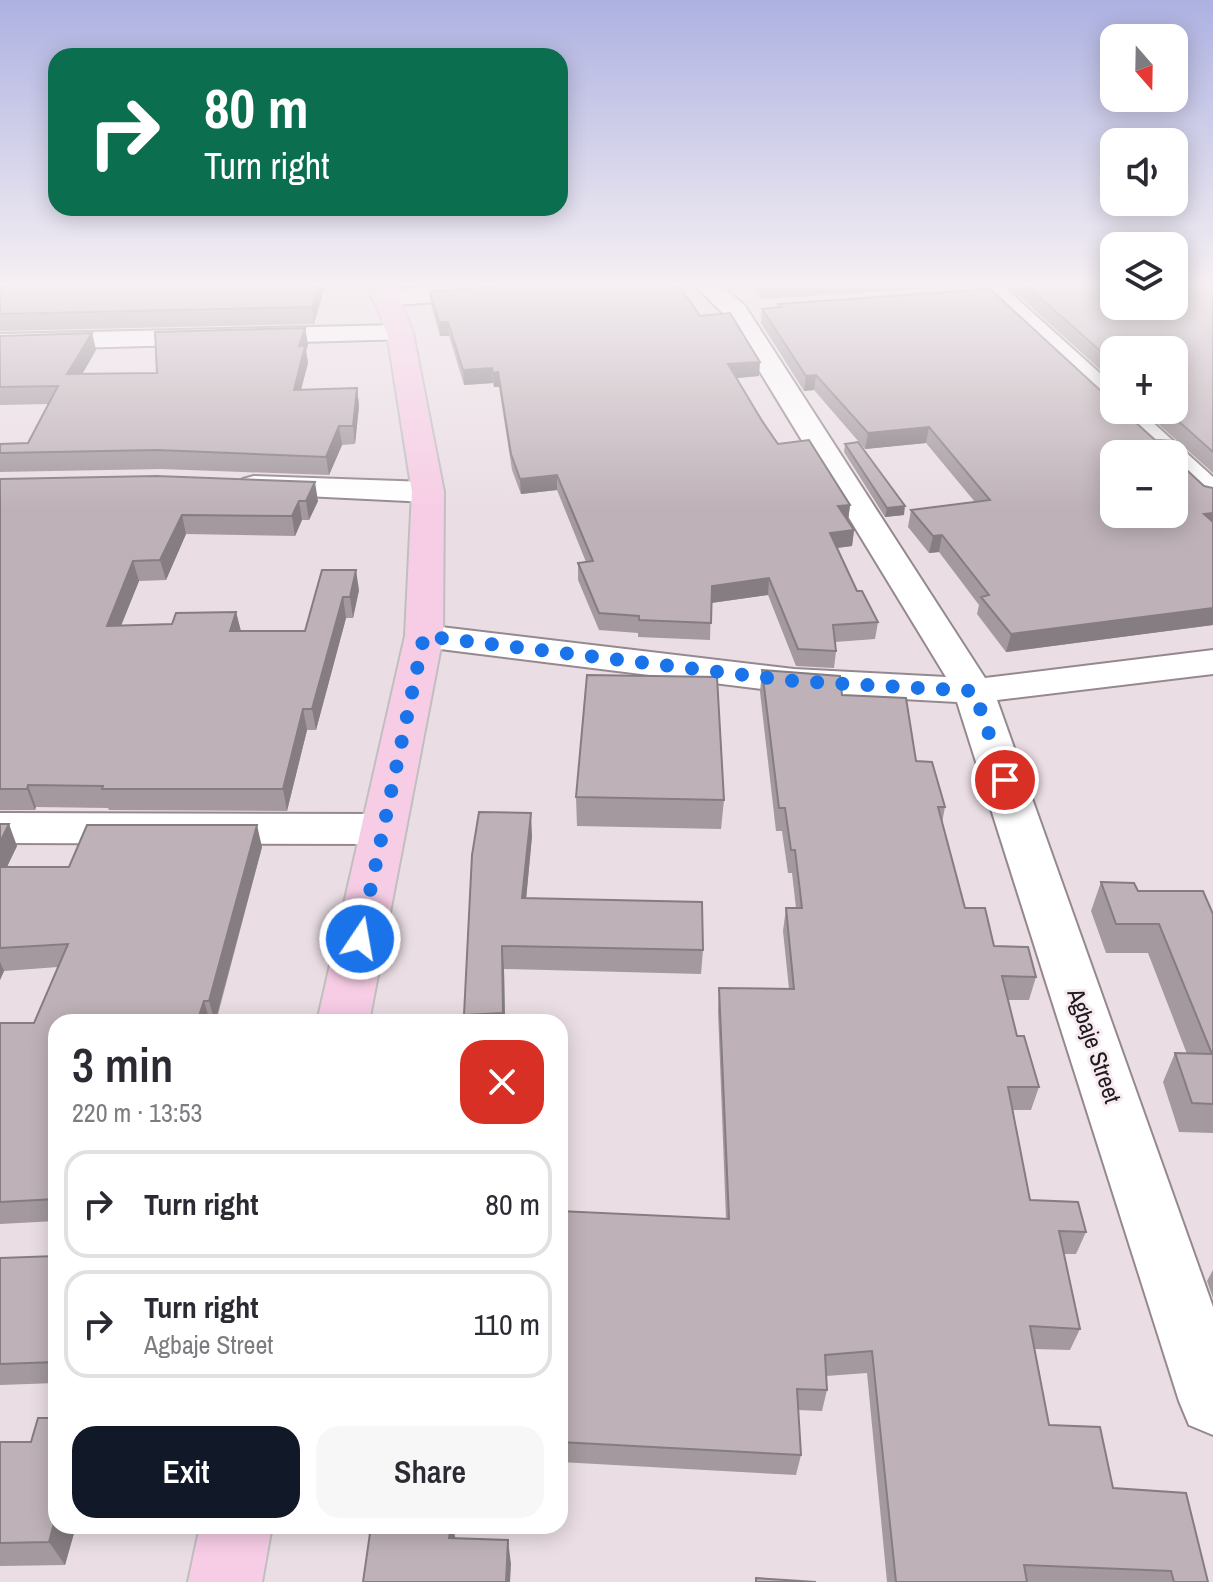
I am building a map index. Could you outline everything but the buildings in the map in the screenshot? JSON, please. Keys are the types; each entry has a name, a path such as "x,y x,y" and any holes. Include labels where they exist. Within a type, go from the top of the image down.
{"main road":[{"path":"345,1014 424,636 428,492 405,360"},
{"path":"225,1582 234,1534"}],"street":[{"name":"Agbaje Street","path":"780,360 974,691 1211,1386"},
{"path":"1064,360 1100,390"},
{"path":"1137,424 1155,440"},
{"path":"1188,471 1213,494"},
{"path":"224,485 428,492"},
{"path":"424,636 794,681 974,691 1213,662"},
{"path":"0,828 383,829"}],"route":[{"path":"360,939 424,636 794,681 974,691 1005,780"}]}
